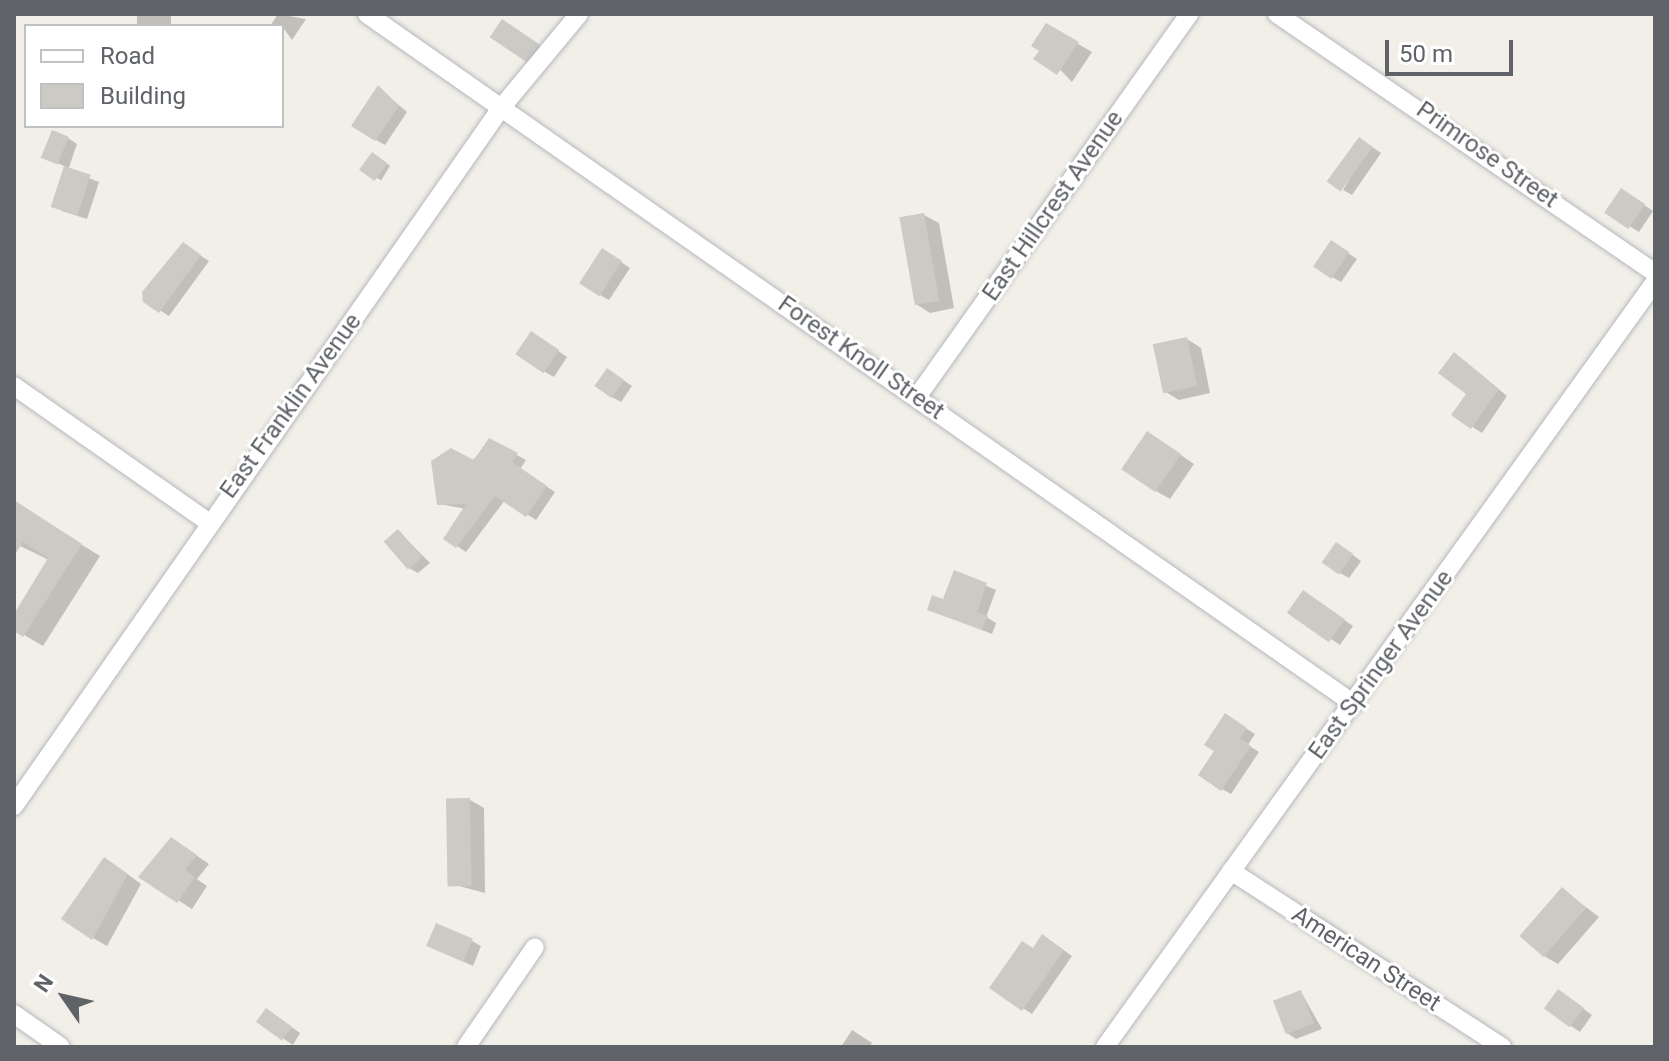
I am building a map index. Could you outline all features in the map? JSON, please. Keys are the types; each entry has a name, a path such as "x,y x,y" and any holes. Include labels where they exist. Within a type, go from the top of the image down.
{"street":[{"name":"Forest Knoll Street","path":"367,14 1354,704"},
{"name":"East Franklin Avenue","path":"14,806 207,521 501,108 579,14"},
{"name":"East Hillcrest Avenue","path":"917,397 1189,14"},
{"name":"Primrose Street","path":"1277,14 1655,273"},
{"name":"East Springer Avenue","path":"1105,1047 1655,282"},
{"path":"14,386 207,521"},
{"name":"American Street","path":"1231,871 1502,1047"},
{"path":"466,1047 535,947"},
{"path":"14,1014 61,1047"}],"building":[{"path":"502,19 539,44 527,62 490,37"},
{"path":"1046,23 1079,42 1057,75 1033,59 1039,51 1031,46"},
{"path":"378,85 399,106 375,141 351,126"},
{"path":"52,130 69,137 57,165 41,158"},
{"path":"1359,137 1373,147 1340,191 1327,181"},
{"path":"372,152 387,163 374,181 359,170"},
{"path":"64,166 91,175 77,216 51,207"},
{"path":"1621,188 1645,204 1628,229 1604,213"},
{"path":"924,213 939,301 915,305 899,217"},
{"path":"1331,240 1349,252 1331,279 1313,267"},
{"path":"183,242 201,255 159,313 143,302 142,292"},
{"path":"602,248 622,261 599,296 579,283"},
{"path":"531,331 559,350 544,373 515,354"},
{"path":"1187,337 1197,386 1163,393 1153,344"},
{"path":"1454,352 1499,389 1471,429 1451,415 1466,394 1438,373"},
{"path":"607,368 624,380 612,398 594,386"},
{"path":"1147,431 1181,454 1155,492 1121,469"},
{"path":"489,438 518,453 512,462 547,486 526,517 495,496 456,548 443,539 466,504 437,505 431,461 451,448 474,460"},
{"path":"14,500 82,544 23,637 14,631 14,614 48,558 23,542 14,556"},
{"path":"398,529 422,557 408,569 384,541"},
{"path":"1336,542 1353,554 1339,575 1322,562"},
{"path":"954,570 987,583 977,612 988,616 982,630 927,610 932,595 943,599"},
{"path":"1303,590 1345,619 1329,642 1287,613"},
{"path":"1225,713 1247,728 1240,738 1251,746 1221,791 1198,775 1214,751 1204,745"},
{"path":"446,798 470,798 472,886 448,886"},
{"path":"171,837 197,855 185,870 195,877 177,903 138,877"},
{"path":"104,857 128,874 92,940 61,919"},
{"path":"1562,887 1586,908 1544,957 1519,936"},
{"path":"436,923 473,939 463,962 426,946"},
{"path":"1042,934 1064,950 1022,1011 989,988 1022,941 1033,948"},
{"path":"1558,989 1584,1008 1570,1027 1544,1008"},
{"path":"1301,990 1314,1024 1286,1034 1273,1001"},
{"path":"266,1008 292,1027 282,1041 256,1022"}]}
